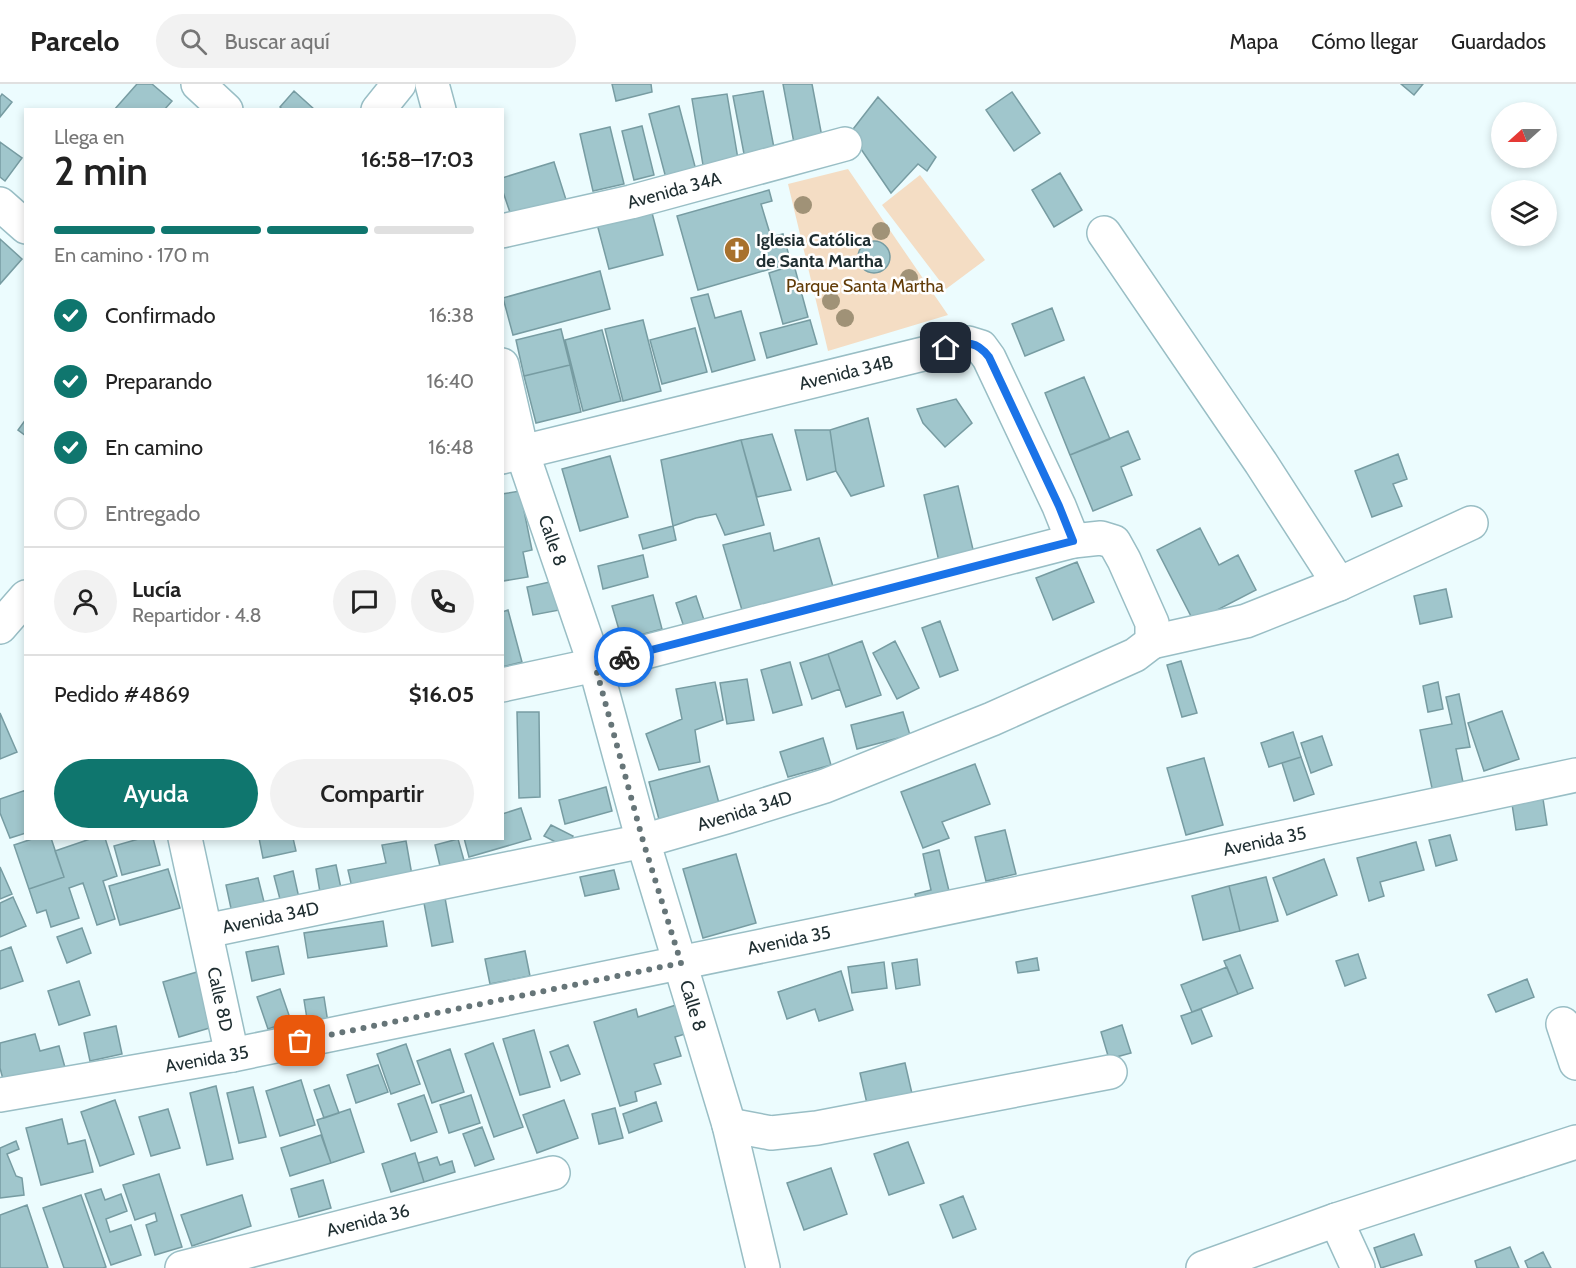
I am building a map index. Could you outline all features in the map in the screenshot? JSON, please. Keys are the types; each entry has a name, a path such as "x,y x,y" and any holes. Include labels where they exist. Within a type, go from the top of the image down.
{"street":[{"path":"198,84 224,108"},
{"path":"380,108 399,84"},
{"path":"432,84 438,108"},
{"name":"Avenida 34A","path":"504,231 631,202 845,144"},
{"path":"0,204 24,225"},
{"path":"1104,233 1261,463 1339,584"},
{"name":"Avenida 34B","path":"512,455 968,343 981,347 989,357 1073,541"},
{"name":"Calle 8","path":"504,383 512,455 595,665 643,841 729,1125 763,1268"},
{"path":"504,686 595,665 1073,541 1101,538 1114,542 1124,560 1152,623 1152,642 1246,621 1339,584 1471,523"},
{"path":"0,627 24,599"},
{"name":"Avenida 34D","path":"206,931 643,841 825,786 992,719 1135,655 1152,642"},
{"name":"Avenida 35","path":"0,1095 232,1055 1576,775"},
{"name":"Calle 8D","path":"185,840 232,1055"},
{"path":"1563,1024 1576,1063"},
{"path":"729,1125 771,1133 817,1128 1110,1072"},
{"path":"1203,1268 1336,1220 1576,1142"},
{"name":"Avenida 36","path":"182,1268 553,1173"},
{"path":"1336,1220 1358,1268"}],"green space":[{"name":"Parque Santa Martha","path":"848,169 948,315 828,351 788,184"},
{"path":"920,175 985,260 946,289 882,205"}],"building":[{"path":"137,84 152,84 172,101 166,108 116,108"},
{"path":"612,84 651,84 652,92 616,101"},
{"path":"783,84 812,84 822,137 794,143"},
{"path":"1401,84 1423,84 1414,95"},
{"path":"294,91 313,108 281,108"},
{"path":"763,91 775,153 745,159 733,96"},
{"path":"1012,92 1040,133 1014,151 986,110"},
{"path":"2,94 12,102 0,117 0,97"},
{"path":"727,94 739,165 704,171 692,99"},
{"path":"878,97 936,157 927,171 918,164 891,193 850,133"},
{"path":"679,106 697,174 667,182 649,114"},
{"path":"642,126 654,175 634,180 622,131"},
{"path":"610,127 624,184 593,191 580,134"},
{"path":"0,142 22,158 5,181 0,177"},
{"path":"554,162 568,206 514,224 504,195 504,177"},
{"path":"1060,173 1082,210 1054,227 1032,190"},
{"name":"Iglesia Católica de Santa Martha","path":"769,190 772,201 761,204 771,237 783,234 791,263 698,290 677,216"},
{"path":"651,209 663,255 609,269 597,224"},
{"path":"0,239 22,259 0,284"},
{"path":"874,241 885,246 890,257 885,268 874,273 863,268 858,257 863,246"},
{"path":"794,265 808,317 783,324 769,273"},
{"path":"600,271 610,309 513,335 504,298"},
{"path":"708,294 715,318 741,311 755,360 712,372 691,298"},
{"path":"1052,308 1064,340 1025,356 1012,324"},
{"path":"643,320 661,391 623,401 605,329"},
{"path":"810,320 817,344 767,358 760,333"},
{"path":"695,328 707,372 662,384 650,340"},
{"path":"561,329 570,365 524,376 516,340"},
{"path":"602,330 621,401 583,411 565,340"},
{"path":"570,365 581,412 536,423 524,376"},
{"path":"1084,377 1110,439 1070,455 1045,393"},
{"path":"956,399 972,423 945,447 923,423 917,409"},
{"path":"868,418 884,486 851,496 836,471 830,430"},
{"path":"24,422 24,434 18,430"},
{"path":"795,430 830,430 836,471 807,480"},
{"path":"1128,431 1140,459 1121,467 1132,495 1093,511 1070,455"},
{"path":"772,434 791,490 757,497 741,440"},
{"path":"741,440 764,525 725,535 716,514 673,526 661,460"},
{"path":"1398,454 1407,479 1393,484 1402,506 1372,517 1355,471"},
{"path":"610,456 628,517 580,531 562,469"},
{"path":"958,486 975,558 940,566 924,495"},
{"path":"520,491 532,550 523,552 528,577 504,581 504,494"},
{"path":"673,526 676,540 643,549 639,535"},
{"path":"1200,528 1219,565 1238,555 1256,590 1194,622 1157,550"},
{"path":"770,533 774,551 819,538 836,597 744,617 723,545"},
{"path":"643,555 648,577 603,589 598,566"},
{"path":"1077,562 1094,602 1053,620 1036,578"},
{"path":"559,580 565,609 533,615 527,587"},
{"path":"1446,589 1452,617 1420,624 1414,596"},
{"path":"653,595 662,629 622,640 612,606"},
{"path":"696,596 707,629 687,636 676,603"},
{"path":"508,610 522,662 504,666 504,611"},
{"path":"940,621 958,670 940,677 922,628"},
{"path":"862,641 881,695 846,707 828,654"},
{"path":"895,641 919,688 897,699 873,653"},
{"path":"828,654 840,689 812,699 800,663"},
{"path":"1181,661 1197,713 1182,717 1167,665"},
{"path":"790,662 802,705 773,713 761,670"},
{"path":"747,679 754,720 727,724 720,683"},
{"path":"715,682 723,720 695,730 700,762 659,770 646,734 682,719 676,689"},
{"path":"1438,682 1443,709 1428,712 1423,686"},
{"path":"1459,694 1470,747 1456,749 1464,787 1433,793 1420,730 1452,724 1446,697"},
{"path":"1502,711 1519,759 1484,771 1468,723"},
{"path":"517,712 539,712 540,797 519,798"},
{"path":"903,712 910,735 857,749 851,725"},
{"path":"0,713 17,752 0,759"},
{"path":"1293,732 1301,757 1269,767 1261,743"},
{"path":"1322,736 1332,765 1311,773 1301,743"},
{"path":"823,738 831,765 788,777 780,752"},
{"path":"1301,757 1314,794 1294,801 1282,763"},
{"path":"1204,758 1223,825 1186,835 1167,768"},
{"path":"975,764 990,804 942,822 949,838 923,848 901,792"},
{"path":"709,766 720,807 660,823 649,782"},
{"path":"606,787 612,811 565,824 559,800"},
{"path":"24,791 24,834 10,838 0,813 0,799"},
{"path":"1543,799 1547,825 1516,830 1512,804"},
{"path":"521,808 531,839 469,857 465,840 504,840 504,813"},
{"path":"551,825 573,836 567,848 544,836"},
{"path":"1005,830 1016,874 986,881 975,837"},
{"path":"1450,835 1457,860 1436,866 1429,840"},
{"path":"29,840 52,840 64,877 29,889 14,845"},
{"path":"87,840 106,840 117,876 103,881 115,919 97,925 83,883 69,888 79,918 51,927 46,910 37,913 29,889 64,877 55,851"},
{"path":"135,840 154,840 160,865 122,875 114,846"},
{"path":"259,840 293,840 296,851 263,858"},
{"path":"458,840 465,864 441,870 435,845"},
{"path":"406,841 413,881 353,892 348,870 386,863 382,845"},
{"path":"1416,842 1424,870 1380,882 1384,896 1369,901 1357,858"},
{"path":"939,850 951,899 918,907 915,894 931,890 923,854"},
{"path":"736,854 756,923 703,938 683,869"},
{"path":"1324,859 1337,895 1287,915 1273,878"},
{"path":"336,865 341,888 320,892 316,869"},
{"path":"0,867 12,894 0,899"},
{"path":"168,869 180,908 120,925 109,886"},
{"path":"614,870 619,889 585,896 580,877"},
{"path":"293,871 299,898 281,903 274,876"},
{"path":"1266,877 1278,921 1240,931 1229,886"},
{"path":"258,878 265,906 232,913 226,885"},
{"path":"1229,886 1240,931 1203,940 1192,896"},
{"path":"13,897 26,926 0,937 0,903"},
{"path":"445,898 453,942 432,946 424,903"},
{"path":"383,921 387,946 308,958 304,933"},
{"path":"82,928 91,953 67,963 57,937"},
{"path":"278,946 284,974 252,981 246,952"},
{"path":"11,947 23,981 0,989 0,951"},
{"path":"525,951 530,976 490,984 485,959"},
{"path":"1358,954 1366,978 1345,986 1336,961"},
{"path":"1240,955 1253,988 1238,994 1224,961"},
{"path":"1037,958 1039,970 1018,973 1016,962"},
{"path":"917,959 920,985 896,989 892,963"},
{"path":"884,962 887,988 852,993 848,967"},
{"path":"1227,967 1238,994 1192,1012 1181,985"},
{"path":"841,971 853,1010 819,1021 815,1009 787,1019 778,992"},
{"path":"197,972 213,1027 179,1037 163,982"},
{"path":"1527,979 1534,997 1496,1012 1488,995"},
{"path":"79,981 90,1015 59,1025 48,991"},
{"path":"280,989 291,1021 268,1029 257,997"},
{"path":"324,997 328,1023 308,1025 304,1000"},
{"path":"676,1005 685,1034 675,1037 681,1056 654,1064 661,1084 635,1092 637,1101 620,1106 594,1022 636,1009 638,1017"},
{"path":"1201,1009 1212,1036 1192,1044 1181,1016"},
{"path":"1122,1025 1131,1053 1109,1059 1101,1032"},
{"path":"116,1026 122,1054 90,1061 84,1033"},
{"path":"534,1030 550,1087 520,1095 503,1039"},
{"path":"35,1034 40,1051 59,1046 66,1071 5,1087 0,1068 0,1043"},
{"path":"493,1043 523,1127 494,1137 465,1054"},
{"path":"406,1044 420,1084 391,1094 377,1054"},
{"path":"568,1045 580,1074 561,1081 550,1052"},
{"path":"450,1049 464,1092 432,1103 417,1061"},
{"path":"905,1063 913,1098 868,1108 860,1073"},
{"path":"378,1065 388,1092 356,1103 347,1075"},
{"path":"301,1080 315,1125 280,1136 266,1091"},
{"path":"329,1085 339,1113 324,1118 314,1090"},
{"path":"216,1086 233,1159 207,1165 190,1093"},
{"path":"253,1087 266,1137 239,1143 227,1093"},
{"path":"424,1095 437,1132 411,1141 398,1104"},
{"path":"471,1095 480,1123 449,1133 440,1105"},
{"path":"115,1100 134,1154 100,1166 81,1112"},
{"path":"564,1100 578,1138 537,1153 523,1115"},
{"path":"656,1102 662,1121 629,1133 623,1114"},
{"path":"615,1108 623,1138 599,1144 592,1114"},
{"path":"168,1109 180,1148 151,1156 139,1117"},
{"path":"350,1109 364,1152 331,1163 317,1120"},
{"path":"62,1119 68,1144 85,1140 93,1172 41,1185 26,1128"},
{"path":"482,1127 494,1159 475,1166 463,1134"},
{"path":"321,1135 331,1163 290,1176 281,1148"},
{"path":"16,1141 19,1149 7,1154 16,1176 22,1178 24,1195 0,1198 0,1148"},
{"path":"908,1142 924,1183 889,1195 874,1154"},
{"path":"415,1153 424,1182 391,1192 382,1164"},
{"path":"437,1157 440,1165 452,1161 455,1172 424,1182 418,1163"},
{"path":"831,1168 847,1214 804,1230 787,1183"},
{"path":"159,1174 182,1247 155,1255 146,1225 157,1221 155,1213 135,1220 123,1185"},
{"path":"323,1180 331,1208 299,1217 291,1189"},
{"path":"101,1189 105,1200 121,1194 127,1211 106,1219 110,1232 131,1225 141,1255 111,1265 85,1194"},
{"path":"81,1195 106,1267 103,1268 64,1268 43,1208"},
{"path":"242,1195 251,1226 192,1246 181,1215"},
{"path":"963,1196 976,1229 953,1238 940,1205"},
{"path":"27,1205 48,1268 0,1268 0,1215"},
{"path":"1414,1234 1422,1255 1381,1268 1374,1248"},
{"path":"1510,1247 1519,1268 1477,1268 1475,1261"},
{"path":"1543,1252 1551,1268 1528,1268 1525,1261"}],"way so far":[{"path":"300,1041 681,963 643,841 595,665 624,657"}],"place":[{"name":"Iglesia Católica de Santa Martha","path":"737,250"}],"route":[{"path":"624,657 1073,541 989,357 981,347 968,343 946,348"}]}
